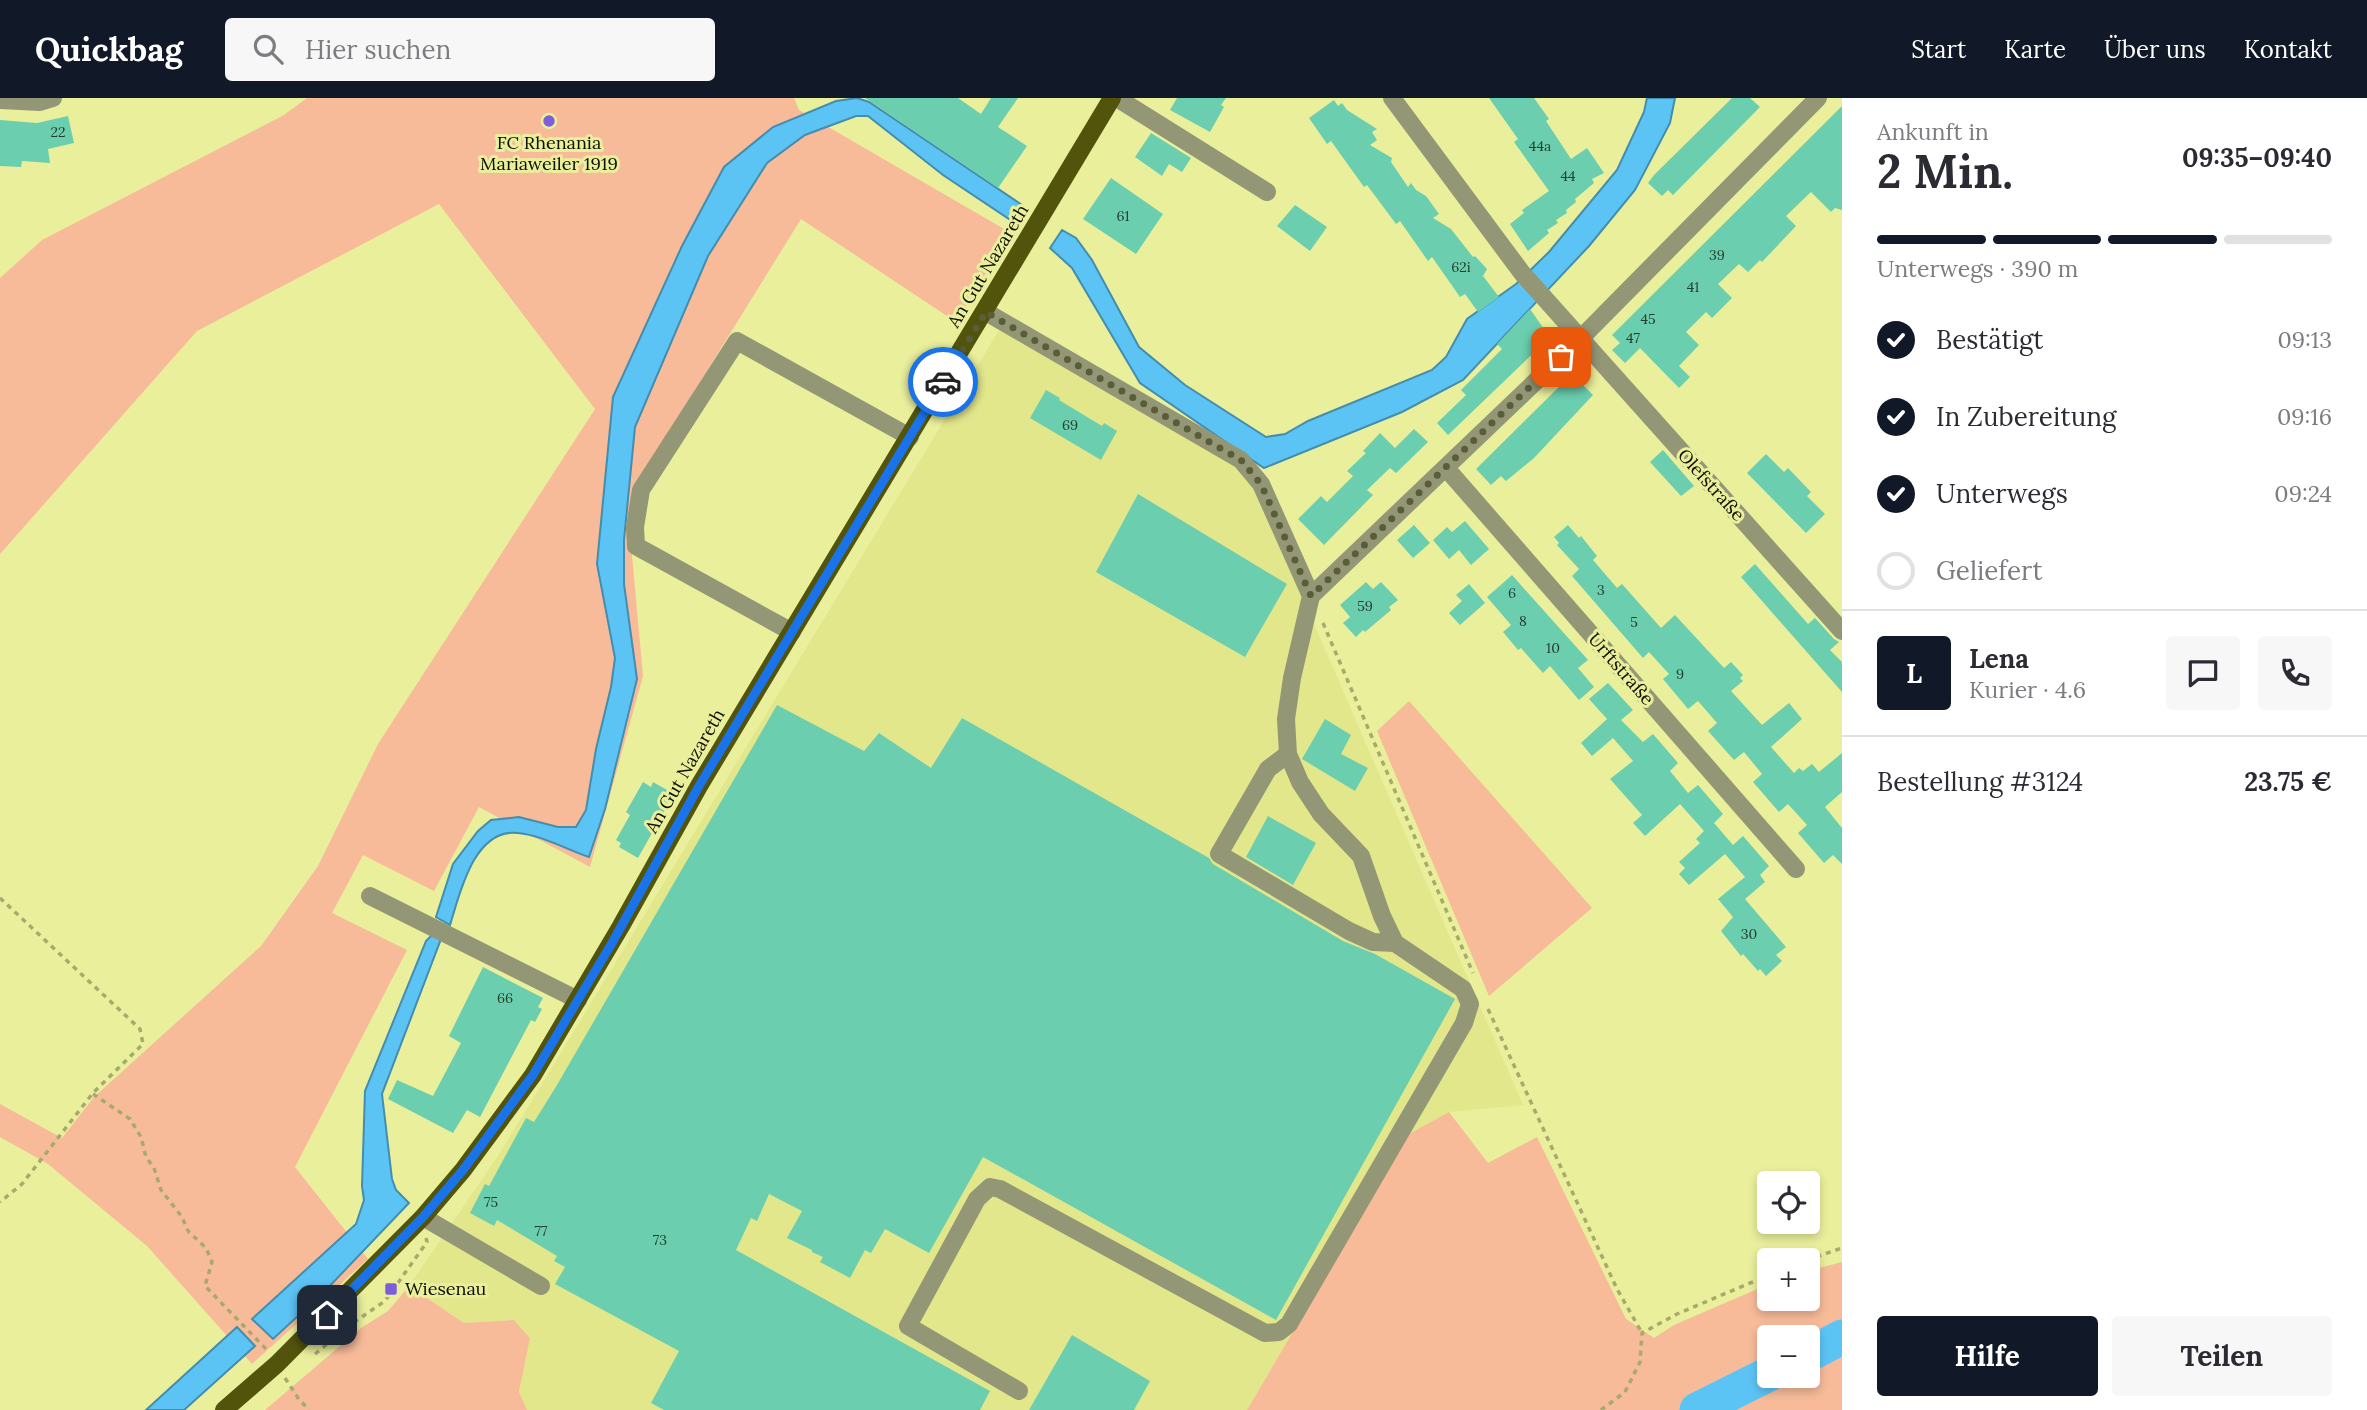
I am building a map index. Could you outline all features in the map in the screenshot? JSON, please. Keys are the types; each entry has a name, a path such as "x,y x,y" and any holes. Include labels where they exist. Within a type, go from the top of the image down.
{"main road":[{"name":"An Gut Nazareth","path":"225,1410 277,1364 423,1217 463,1170 533,1075 699,786 1114,98"}],"street":[{"path":"0,100 40,102 53,98"},
{"path":"1114,98 1268,192"},
{"name":"Olefstraße","path":"1392,98 1522,273 1842,631"},
{"path":"1020,1391 908,1326 977,1199 990,1187 1000,1189 1265,1333 1279,1332 1289,1324 1464,1023 1471,1004 1463,989 1395,943 1382,916 1361,856 1321,814 1300,782 1288,754 1286,719 1292,678 1311,596 1580,339 1818,98"},
{"path":"986,312 1241,460 1261,484 1311,596"},
{"path":"792,632 636,546 635,527 641,490 737,341 910,437"},
{"name":"Urftstraße","path":"1446,468 1797,869"},
{"path":"1288,754 1268,769 1219,854 1349,931 1374,942 1395,943"},
{"path":"370,896 578,1000"},
{"path":"423,1217 541,1286"}],"path":[{"path":"1311,596 1474,975"},
{"path":"0,898 140,1029 142,1044 93,1093 22,1184 0,1202"},
{"path":"1484,1000 1617,1289 1642,1333 1640,1362 1625,1392 1601,1410"},
{"path":"93,1093 130,1119 141,1137 146,1157 154,1168 161,1190 182,1217 188,1231 206,1248 212,1262 205,1286 263,1345 309,1410"},
{"path":"314,1355 352,1323 385,1301 427,1242 423,1217"},
{"path":"1820,1256 1842,1248"},
{"path":"1642,1333 1677,1314 1757,1280"}],"shaded area":[{"path":"307,98 794,98 799,110 1011,233 956,322 801,219 635,487 629,523 643,676 590,867 479,807 434,891 363,855 332,913 407,950 295,1167 368,1259 252,1364 147,1246 48,1164 0,1137 0,1104 62,1138 94,1097 261,946 318,866 378,744 595,409 439,204 197,331 0,554 0,278 42,240 284,115"},
{"path":"999,330 1236,464 1255,488 1523,1105 1449,1112 1409,1134 1247,1410 527,1410 519,1392 530,1338 515,1320 464,1323 409,1286 500,1153"},
{"path":"1409,701 1592,908 1489,996 1377,731"},
{"path":"1449,1112 1488,1163 1537,1137 1626,1319 1654,1338 1674,1325 1757,1289 1757,1311 1820,1311 1820,1268 1842,1262 1842,1410 1247,1410 1409,1134"},
{"path":"409,1286 464,1323 514,1320 530,1338 519,1392 527,1410 265,1410 361,1328 388,1311"}],"water":[{"path":"857,98 869,102 1025,207 1019,221 1015,223 943,175 868,116 856,116 805,135 767,163 708,256 635,427 624,540 624,584 637,679 605,809 589,857 536,837 518,833 503,834 490,841 471,865 450,925 436,917 453,864 478,831 491,820 519,817 558,827 576,827 586,810 615,658 597,564 613,397 682,246 724,167 773,127 836,101"},
{"path":"1647,98 1675,98 1670,123 1635,190 1589,246 1463,380 1402,412 1264,468 1140,383 1072,268 1050,248 1062,230 1076,238 1092,260 1139,347 1185,385 1266,437 1285,434 1308,421 1432,370 1446,357 1467,319 1516,284 1549,252 1617,170 1644,112"},
{"path":"432,935 441,939 382,1094 392,1179 396,1190 409,1203 324,1292 273,1339 252,1319 356,1224 364,1200 362,1186 365,1091 426,941"},
{"path":"237,1327 255,1346 184,1410 146,1410"}],"building":[{"path":"865,98 958,98 981,114 991,98 1018,98 998,127 1027,146 998,188"},
{"path":"1177,98 1226,98 1210,132 1170,110"},
{"path":"1489,98 1534,98 1571,159 1587,148 1604,173 1592,179 1594,183 1575,199 1576,202 1566,210 1567,213 1556,220 1558,223 1547,230 1549,233 1528,251 1510,224 1524,213 1522,210 1549,191 1514,142 1518,139"},
{"path":"1732,98 1750,98 1760,107 1673,195 1668,190 1662,196 1648,183"},
{"path":"1334,100 1338,106 1342,103 1347,110 1377,129 1372,132 1377,140 1370,145 1392,158 1391,162 1408,187 1411,183 1426,196 1439,214 1433,218 1451,229 1473,257 1487,269 1483,276 1499,297 1478,312 1465,294 1460,297 1432,257 1428,261 1400,221 1396,224 1367,185 1364,187 1331,141 1327,144 1309,118"},
{"path":"1842,106 1842,210 1835,208 1831,212 1811,192 1786,216 1796,226 1762,262 1760,260 1748,272 1739,264 1718,284 1732,298 1712,318 1706,312 1686,332 1699,345 1679,366 1690,377 1679,388 1640,348 1625,363 1612,350 1620,343 1612,335"},
{"path":"68,116 74,143 48,149 50,163 22,161 21,167 0,166 0,120 37,123"},
{"path":"1151,133 1191,158 1182,172 1169,164 1162,176 1135,157"},
{"path":"1111,178 1163,214 1136,254 1083,219"},
{"path":"1295,205 1327,227 1310,251 1277,226"},
{"path":"1530,309 1544,329 1546,341 1448,435 1437,423 1466,395 1461,390 1502,349 1497,344"},
{"path":"1572,374 1593,395 1534,458 1506,481 1501,476 1491,485 1476,469"},
{"path":"1046,390 1102,426 1104,423 1117,431 1101,460 1030,418"},
{"path":"1414,429 1428,442 1396,473 1390,468 1367,490 1373,495 1324,545 1298,519 1321,496 1327,502 1353,476 1347,471 1366,453 1363,451 1380,433 1395,448"},
{"path":"1663,450 1694,486 1681,496 1650,462"},
{"path":"1766,454 1784,472 1788,468 1811,492 1807,496 1825,514 1806,533 1747,473"},
{"path":"1138,494 1287,584 1245,657 1096,572"},
{"path":"1465,521 1489,549 1471,565 1459,550 1449,559 1433,540 1447,527 1452,532"},
{"path":"1414,525 1430,543 1413,558 1397,540"},
{"path":"1568,525 1597,556 1593,560 1617,588 1622,584 1661,628 1675,615 1724,668 1731,662 1743,675 1740,678 1743,681 1731,691 1762,725 1789,703 1802,719 1771,747 1794,773 1799,768 1803,771 1812,764 1819,772 1842,753 1842,792 1825,807 1842,828 1842,864 1833,855 1824,863 1798,833 1807,825 1788,804 1779,812 1753,782 1762,774 1744,752 1734,760 1708,731 1717,723 1698,701 1688,709 1663,679 1669,674 1649,652 1643,658 1572,576 1579,569 1557,545 1559,543 1554,537"},
{"path":"1755,564 1808,624 1815,618 1839,642 1830,650 1842,662 1842,692 1741,577"},
{"path":"1512,575 1588,660 1578,668 1594,687 1579,700 1550,666 1543,673 1503,632 1511,625 1487,597"},
{"path":"1366,582 1373,589 1381,582 1398,600 1389,607 1391,610 1356,637 1343,623 1350,617 1340,605"},
{"path":"1469,584 1485,603 1460,625 1449,613 1462,601 1456,595"},
{"path":"1608,683 1633,710 1621,720 1643,742 1653,734 1678,763 1670,771 1688,793 1698,785 1723,814 1714,823 1733,845 1743,836 1769,866 1760,875 1765,882 1745,899 1786,947 1776,955 1782,961 1766,976 1743,954 1741,956 1721,931 1733,917 1718,899 1745,877 1725,854 1689,885 1679,874 1685,868 1679,862 1700,843 1696,839 1704,831 1680,804 1645,836 1633,823 1642,815 1610,779 1633,761 1613,738 1592,756 1581,743 1607,719 1589,699"},
{"path":"777,705 864,751 879,733 931,768 962,718 1209,858 1213,864 1343,941 1375,954 1455,999 1276,1320 983,1157 929,1253 885,1229 871,1253 865,1250 850,1278 820,1262 823,1257 812,1250 787,1238 802,1211 769,1194 757,1221 751,1218 736,1250 990,1391 980,1410 664,1410 651,1403 679,1351 555,1284 565,1267 554,1261 557,1256 497,1220 494,1226 470,1213 485,1184 489,1186 526,1118 534,1122 557,1085"},
{"path":"1325,719 1351,735 1341,754 1368,768 1355,791 1302,759"},
{"path":"643,782 651,787 653,782 674,794 638,858 619,847 621,843 616,840 630,815 626,812"},
{"path":"1268,816 1316,843 1293,885 1246,857"},
{"path":"483,967 543,998 538,1007 542,1009 535,1022 531,1020 480,1117 467,1110 453,1133 388,1099 397,1080 433,1096 461,1043 449,1036"},
{"path":"1072,1335 1150,1381 1134,1410 1029,1410"}],"waterway":[{"path":"1820,1349 1842,1337"},
{"path":"1697,1410 1757,1380"}],"way so far":[{"path":"943,382 986,312 1241,460 1261,484 1311,596 1561,357"}],"place":[{"name":"FC Rhenania Mariaweiler 1919","path":"549,121"},
{"name":"Wiesenau","path":"391,1289"}],"route":[{"path":"327,1315 423,1217 463,1170 533,1075 612,943 699,786 943,382"}]}
